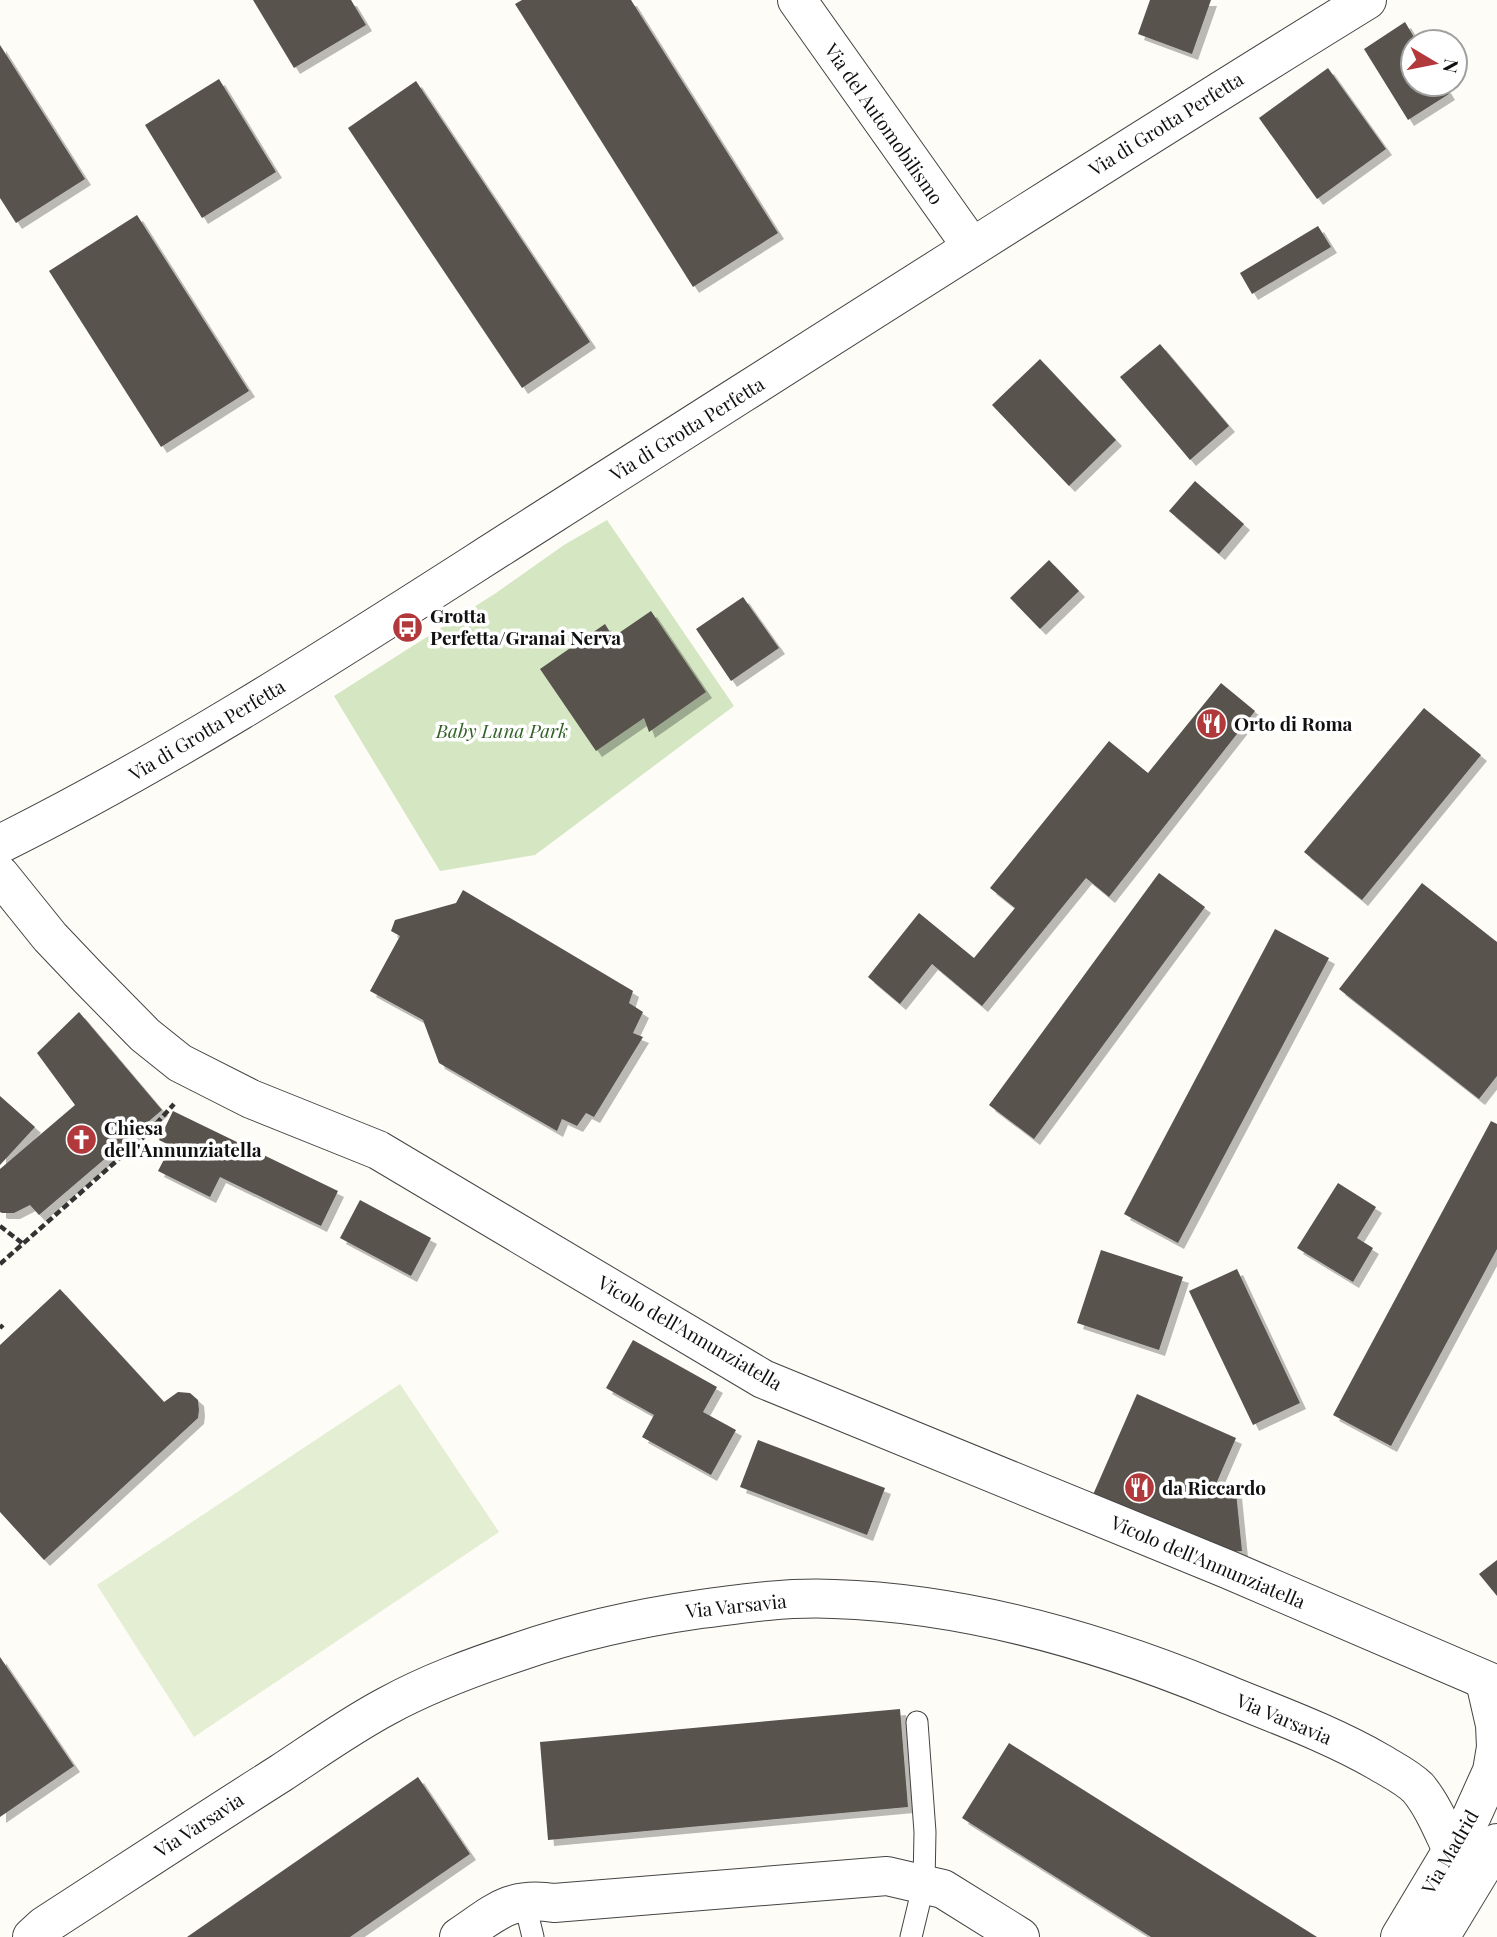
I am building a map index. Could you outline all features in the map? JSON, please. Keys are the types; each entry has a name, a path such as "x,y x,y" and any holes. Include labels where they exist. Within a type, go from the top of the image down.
{"street":[{"name":"Via del Automobilismo","path":"797,0 972,247"},
{"name":"Via di Grotta Perfetta","path":"0,844 117,784 244,708 1367,0"},
{"name":"Vicolo dell'Annunziatella","path":"0,875 50,937 145,1035 180,1063 251,1099 378,1150 763,1380 1227,1569 1491,1683"},
{"name":"Via Varsavia","path":"32,1937 44,1926 225,1808 384,1707 417,1690 461,1672 591,1629 644,1616 749,1601 859,1601 944,1610 1094,1645 1154,1666 1329,1737 1367,1755 1409,1780 1431,1807 1452,1850"},
{"name":"Via Madrid","path":"1400,1937 1474,1812 1492,1771 1496,1747 1491,1683"},
{"name":"Via Madrid","path":"1440,1937 1497,1843"},
{"path":"459,1937 503,1908 523,1900 554,1903 887,1876 943,1889 1020,1937"}],"lane":[{"path":"911,1937 924,1883 925,1832 918,1723"},
{"path":"523,1900 533,1937"}],"path":[{"path":"0,1264 147,1134 200,1074"},
{"path":"0,1226 22,1244"}],"green space":[{"name":"Baby Luna Park","path":"607,520 734,706 535,855 440,871 334,696 496,593 564,545"},
{"path":"400,1384 499,1532 194,1737 97,1585"}],"building":[{"path":"253,0 351,0 366,25 294,68"},
{"path":"522,0 631,0 778,233 693,287 515,4"},
{"path":"1150,0 1211,0 1192,54 1138,34"},
{"path":"1405,22 1409,28 1399,28 1399,98 1443,98 1408,120 1364,49"},
{"path":"0,45 85,179 16,223 0,198"},
{"path":"1328,68 1386,149 1317,199 1259,118"},
{"path":"219,79 276,172 202,218 145,125"},
{"path":"416,81 590,342 522,388 348,128"},
{"path":"137,215 249,391 161,447 49,271"},
{"path":"1318,226 1331,247 1252,294 1240,273"},
{"path":"1160,344 1229,426 1190,460 1120,377"},
{"path":"1040,359 1116,440 1069,486 992,405"},
{"path":"1195,481 1244,524 1219,554 1169,511"},
{"path":"1049,560 1079,591 1040,629 1010,598"},
{"path":"743,597 779,648 731,681 696,629"},
{"path":"651,611 706,692 649,732 644,718 596,751 540,669 605,624 613,637"},
{"path":"1221,683 1255,711 1109,897 1086,878 982,1006 932,964 900,1004 868,977 919,913 974,958 1015,908 990,888 1109,741 1148,773"},
{"path":"1424,708 1481,755 1362,900 1304,852"},
{"path":"1159,873 1205,907 1034,1139 989,1105"},
{"path":"1422,883 1497,942 1497,1076 1479,1099 1339,989"},
{"path":"463,890 633,991 629,1003 643,1012 633,1033 643,1037 594,1117 586,1113 577,1126 562,1119 557,1131 439,1063 423,1020 370,991 400,936 391,931 395,920 456,903"},
{"path":"1275,929 1329,958 1178,1243 1124,1214"},
{"name":"Chiesa dell'Annunziatella","path":"79,1012 162,1110 39,1215 30,1205 14,1213 2,1213 0,1169 75,1105 37,1053"},
{"path":"0,1096 35,1127 0,1165"},
{"path":"173,1111 338,1191 321,1226 220,1177 210,1197 158,1171 171,1146 159,1140"},
{"path":"1491,1121 1497,1124 1497,1249 1391,1446 1333,1415"},
{"path":"1338,1183 1376,1207 1357,1238 1373,1248 1353,1282 1297,1248"},
{"path":"360,1200 431,1238 411,1276 340,1238"},
{"path":"1101,1250 1183,1277 1159,1350 1077,1323"},
{"path":"1237,1269 1300,1403 1253,1425 1189,1291"},
{"path":"60,1289 164,1402 178,1392 190,1393 198,1400 199,1410 198,1418 44,1560 0,1512 0,1345"},
{"path":"633,1340 717,1387 703,1412 736,1430 711,1475 642,1437 654,1415 606,1388"},
{"path":"1137,1394 1236,1438 1216,1484 1236,1492 1242,1551 1220,1553 1092,1497"},
{"path":"758,1440 885,1488 867,1535 740,1487"},
{"path":"1497,1560 1497,1596 1479,1574"},
{"path":"0,1657 74,1766 0,1817"},
{"path":"900,1709 908,1807 548,1840 540,1742"},
{"path":"1009,1743 1317,1937 1151,1937 962,1818"},
{"path":"418,1777 470,1854 350,1937 187,1937"}],"place":[{"name":"Grotta Perfetta/Granai Nerva","path":"407,627"},
{"name":"Orto di Roma","path":"1211,724"},
{"name":"Chiesa dell'Annunziatella","path":"81,1139"},
{"name":"da Riccardo","path":"1139,1488"}]}
